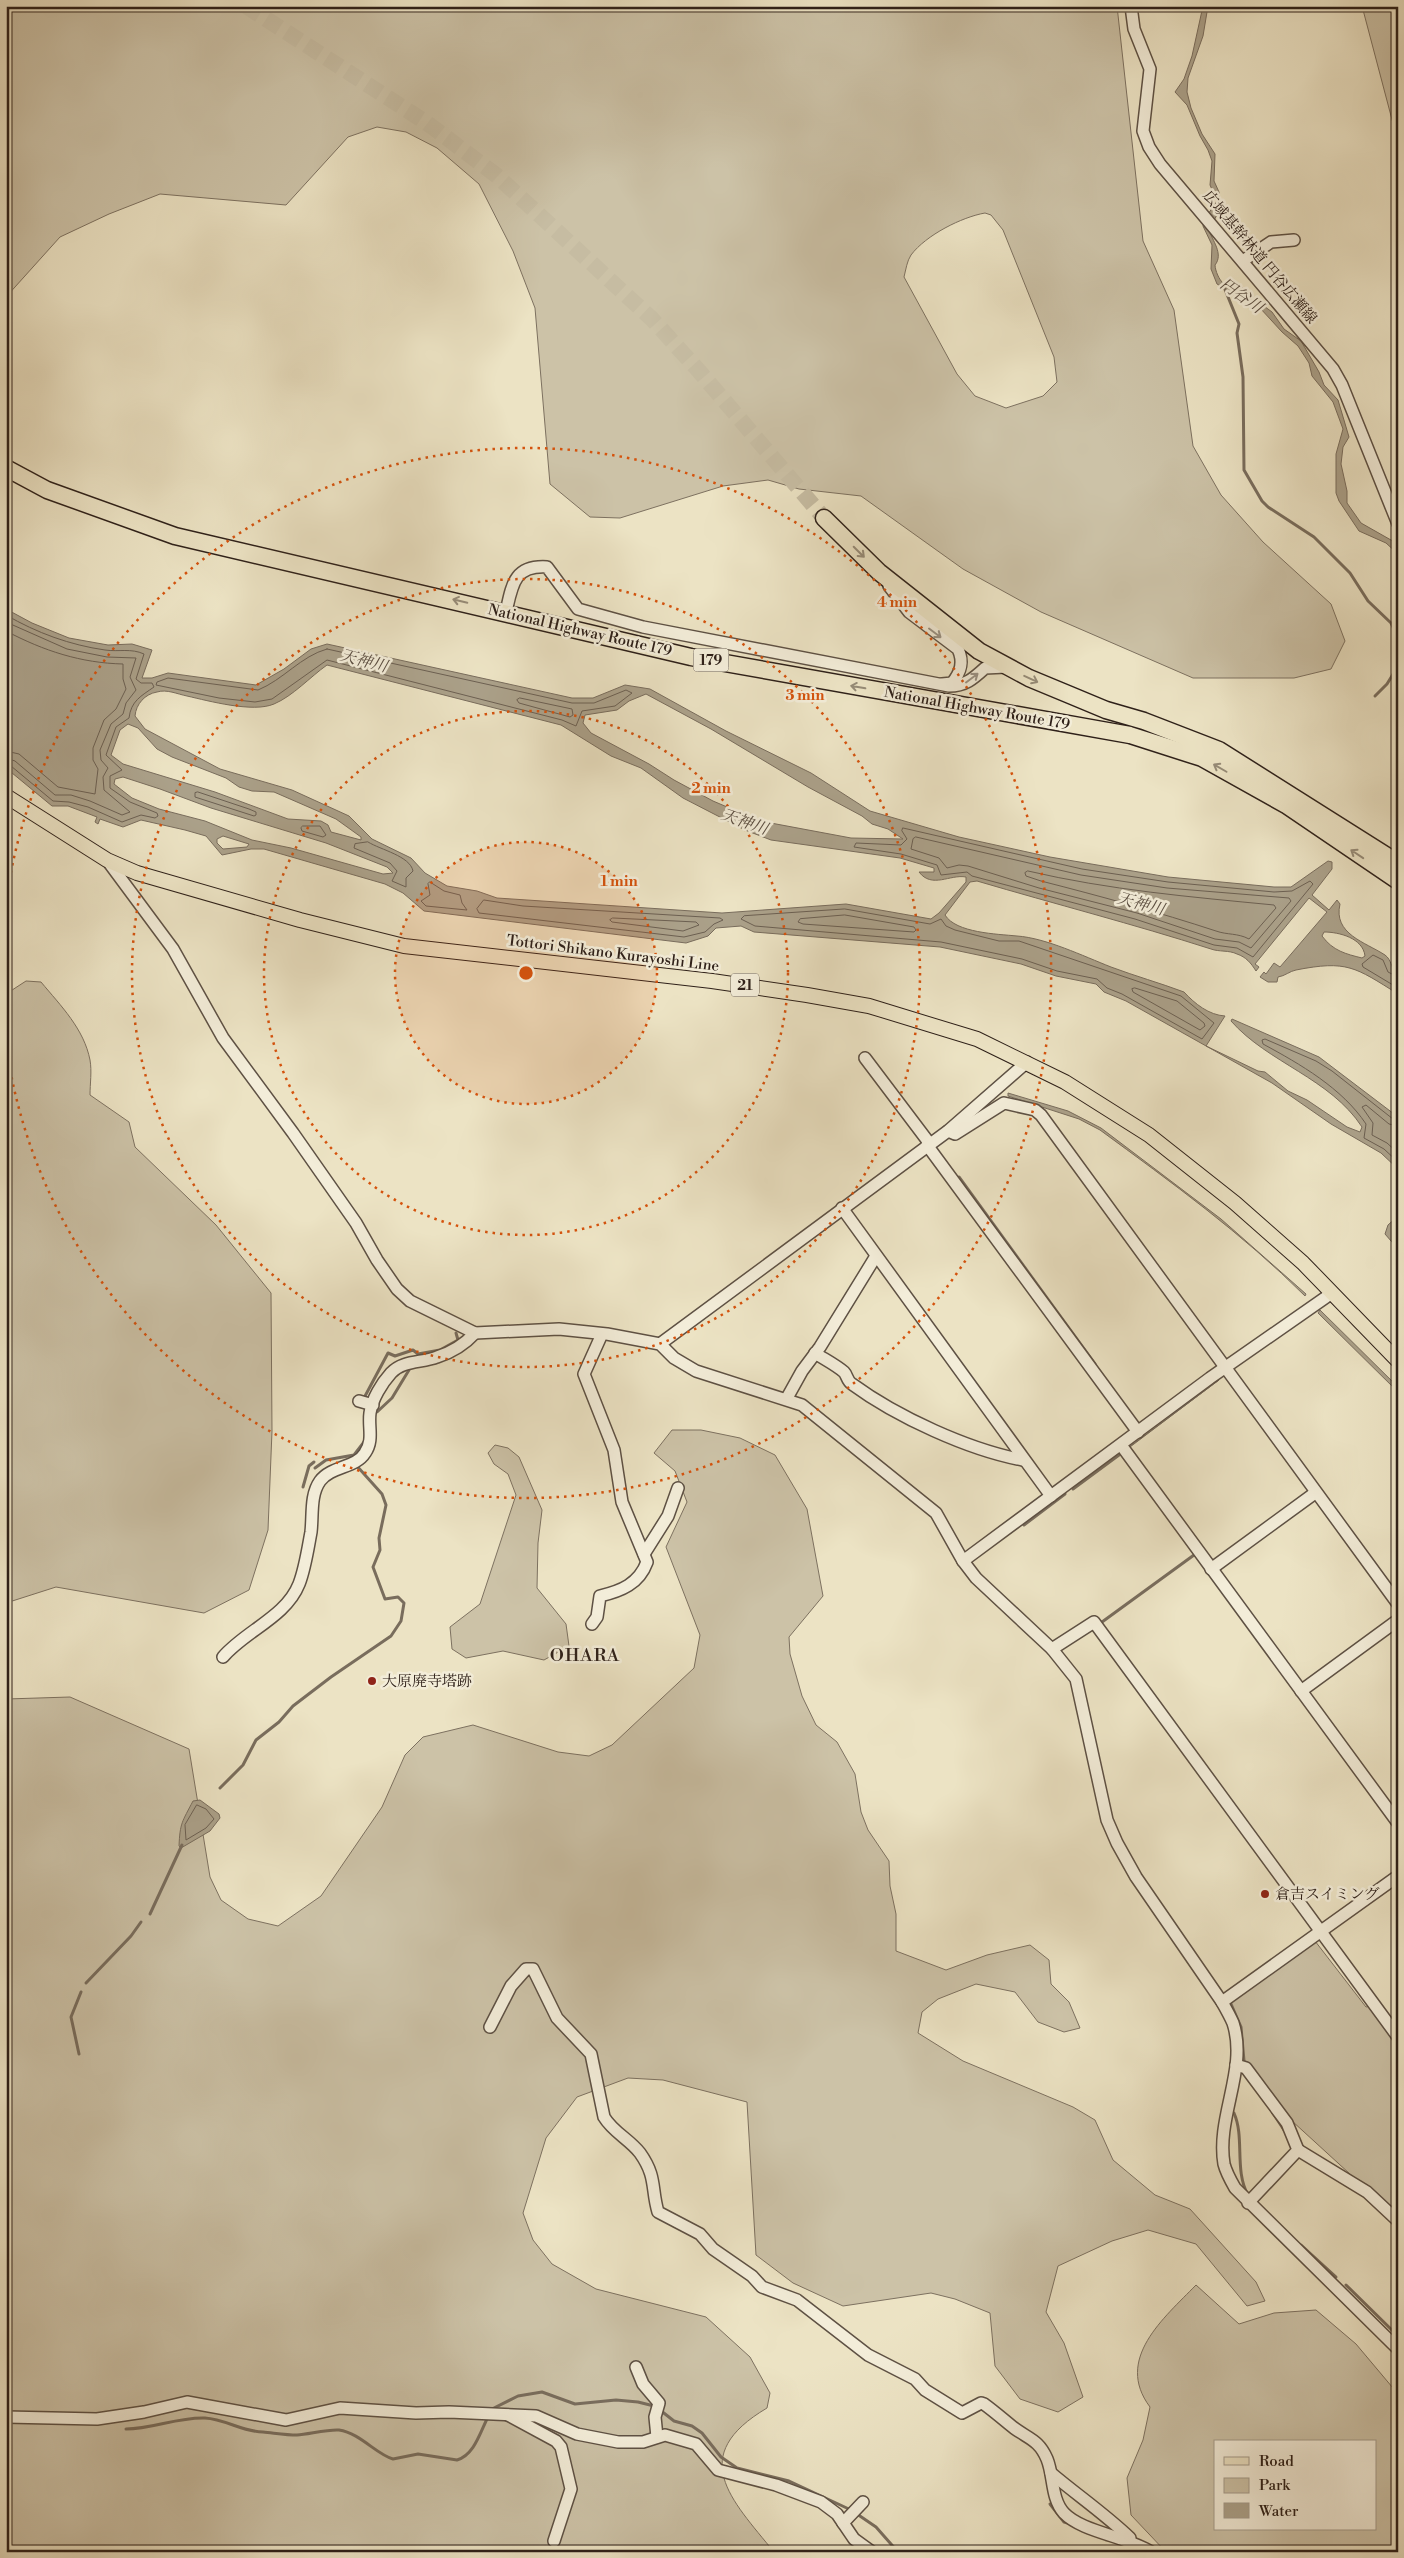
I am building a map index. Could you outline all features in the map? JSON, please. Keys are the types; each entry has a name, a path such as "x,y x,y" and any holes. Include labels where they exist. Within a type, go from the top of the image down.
{"highway":[{"name":"National Highway Route 179","path":"6,468 46,490 175,536 506,612 691,657 1130,735 1202,758 1286,805 1398,882"},
{"name":"National Highway Route 179","path":"824,518 878,572 964,640 1007,667 1088,703 1144,721 1219,750 1398,862"}],"main road":[{"name":"Tottori Shikano Kurayoshi Line","path":"6,796 107,860 137,873 300,920 404,946 712,981 869,1006 977,1039 1027,1062 1100,1102 1149,1135 1235,1203 1303,1264 1398,1361"}],"street":[{"name":"広域基幹林道 円谷広瀬線","path":"1131,6 1134,29 1150,69 1142,131 1149,147 1160,164 1244,260 1333,368 1342,385 1398,524"},
{"path":"1244,260 1271,242 1294,240"},
{"path":"506,612 512,587 522,571 532,566 547,567 578,609 643,627 936,685 960,686 972,680 985,668 1007,667"},
{"path":"878,572 909,612 958,649 962,658 961,669 956,678 952,683 936,685"},
{"path":"107,860 173,948 223,1038 356,1223 377,1260 397,1289 410,1301 475,1333 559,1329 660,1344 674,1358 696,1371 724,1382 787,1398 802,1404 893,1481 936,1513 963,1561 976,1578 1052,1649 1076,1679 1107,1820 1117,1844 1136,1877 1222,2002 1233,2023 1236,2036 1236,2065 1228,2101 1223,2151 1224,2166 1235,2188 1248,2203 1398,2349"},
{"path":"865,1058 1138,1432"},
{"path":"660,1344 948,1131 1027,1062"},
{"path":"948,1131 955,1134 1004,1103 1035,1110 1398,1604"},
{"path":"842,1208 1051,1496"},
{"path":"787,1398 876,1256"},
{"path":"963,1561 1225,1368 1332,1292"},
{"path":"223,1657 234,1645 283,1609 299,1585 311,1532 314,1493 320,1480 330,1471 364,1455 370,1443 370,1412 381,1386 393,1371 408,1363 436,1358 461,1347 475,1333"},
{"path":"592,1624 597,1617 600,1596 624,1589 643,1573 647,1562 622,1502 614,1450 584,1374 602,1334"},
{"path":"815,1353 846,1374 850,1383 889,1407 945,1435 988,1452 1024,1460"},
{"path":"359,1401 373,1405"},
{"path":"1121,1445 1398,1823"},
{"path":"644,1554 670,1512 678,1488"},
{"path":"1211,1569 1315,1493"},
{"path":"1301,1691 1398,1620"},
{"path":"1052,1649 1094,1622 1398,2037"},
{"path":"1222,2002 1398,1876"},
{"path":"490,2027 511,1986 526,1969 533,1970 557,2018 591,2054 604,2117 609,2125 639,2152 648,2167 654,2182 658,2212 700,2234 713,2249 752,2276 762,2287 797,2300 868,2355 915,2379 925,2390 956,2410 962,2413 980,2403 984,2404 1016,2429 1033,2438 1046,2458 1059,2506 1069,2517 1085,2526 1134,2542 1151,2552"},
{"path":"1236,2065 1246,2068 1287,2123 1298,2150 1367,2192 1398,2221"},
{"path":"1248,2203 1298,2150"},
{"path":"636,2367 646,2389 658,2400 655,2417 657,2437"},
{"path":"6,2417 97,2419 144,2412 187,2402 286,2420 340,2408 416,2413 449,2412 536,2416 577,2434 596,2439 643,2442 665,2435 696,2444 718,2470 776,2485 821,2502 837,2514 854,2539 872,2552"},
{"path":"507,2415 556,2442 561,2447 571,2489 554,2541"},
{"path":"1051,2473 1066,2487 1106,2515 1134,2542"},
{"path":"843,2523 863,2502"}],"green space":[{"path":"6,6 1117,6 1143,241 1174,310 1193,446 1221,495 1263,542 1331,604 1345,641 1331,669 1294,678 1193,678 1041,612 963,569 861,496 799,489 768,480 723,486 620,518 590,517 550,484 535,308 513,251 479,184 437,148 406,132 377,127 348,137 286,205 160,194 109,214 60,237 6,297","holes":["985,213 991,215 1003,230 1054,357 1057,382 1043,396 1006,408 975,396 957,374 904,277 911,255 935,234 966,218"]},
{"path":"1362,6 1398,6 1398,138 1395,131"},
{"path":"26,981 41,982 64,1009 83,1038 90,1060 90,1095 129,1122 135,1147 216,1225 271,1293 272,1431 268,1530 249,1590 204,1613 56,1587 6,1603 6,994"},
{"path":"672,1430 701,1430 740,1438 775,1455 807,1509 823,1596 789,1637 790,1654 802,1696 816,1725 837,1742 855,1774 861,1812 868,1830 889,1861 890,1886 896,1914 896,1951 946,1970 987,1955 1030,1945 1049,1960 1051,1984 1069,2002 1080,2028 1064,2032 1038,2022 1015,1992 976,1984 938,1999 922,2012 918,2033 963,2061 1073,2107 1095,2120 1113,2160 1155,2195 1190,2209 1256,2282 1265,2301 1247,2306 1196,2244 1148,2230 1112,2241 1058,2266 1046,2312 1064,2343 1083,2397 1058,2412 1020,2399 995,2366 990,2313 955,2299 931,2293 843,2306 793,2283 756,2255 747,2102 663,2080 628,2078 577,2097 546,2138 523,2213 533,2240 552,2264 596,2289 706,2317 750,2357 770,2393 767,2408 742,2426 728,2443 722,2461 724,2478 743,2514 774,2552 6,2552 6,1699 70,1697 189,1749 210,1877 221,1900 248,1919 278,1926 321,1896 382,1807 405,1755 423,1737 473,1725 558,1752 589,1756 612,1745 694,1668 700,1635 666,1547 687,1502 675,1471 654,1453"},
{"path":"495,1445 508,1448 519,1457 542,1510 538,1543 537,1588 566,1624 569,1646 544,1660 503,1651 466,1658 452,1649 450,1627 480,1604 516,1495 508,1474 494,1464 488,1453"},
{"path":"1315,1941 1366,2007 1371,2006 1398,2042 1397,2217 1280,2110 1241,2061 1228,2002"},
{"path":"1196,2285 1239,2324 1274,2313 1316,2310 1356,2344 1398,2394 1398,2552 1166,2552 1131,2515 1127,2478 1143,2440 1150,2407 1140,2389 1138,2372 1140,2356 1158,2325"}],"water":[{"name":"円谷川","path":"1203,6 1208,6 1203,36 1188,78 1187,92 1191,108 1202,134 1215,154 1214,181 1219,192 1220,209 1209,230 1218,252 1215,265 1216,270 1224,284 1232,289 1242,287 1249,295 1272,312 1284,329 1301,341 1319,372 1324,385 1338,400 1349,437 1343,447 1341,464 1347,491 1347,503 1361,523 1398,544 1398,554 1386,543 1359,531 1339,501 1336,493 1336,454 1343,429 1333,402 1312,376 1309,363 1298,346 1260,308 1217,284 1211,269 1212,245 1203,226 1204,220 1217,201 1210,185 1212,161 1187,105 1175,92 1184,79 1192,56"},
{"name":"天神川","path":"6,609 32,623 69,638 108,645 132,644 152,650 142,678 152,678 168,673 256,685 284,669 311,649 327,644 572,698 593,698 625,685 650,689 726,731 811,773 870,811 959,837 1050,857 1168,877 1274,887 1291,887 1328,861 1332,862 1332,869 1312,895 1329,910 1337,900 1340,904 1339,914 1341,923 1346,930 1352,936 1389,959 1398,973 1398,994 1371,977 1350,968 1339,966 1313,967 1294,971 1278,977 1277,982 1268,982 1260,977 1264,972 1266,974 1274,963 1280,967 1327,912 1309,898 1255,964 1259,967 1256,971 1246,959 1234,953 1214,950 977,881 970,882 945,915 950,921 967,929 1040,940 1184,992 1193,1001 1213,1014 1225,1016 1206,1046 1126,1001 1104,992 1096,984 1056,976 1021,964 940,947 754,932 741,926 716,928 708,936 686,943 424,911 403,893 385,884 264,849 251,849 222,855 206,836 185,830 141,820 123,827 100,819 98,824 95,822 97,817 68,806 52,806 6,768","holes":["327,665 561,725 611,756 641,768 683,798 745,830 771,840 900,858 934,868 934,872 919,872 930,880 966,877 966,882 939,913 931,919 846,904 722,913 497,898 477,891 447,886 425,873 411,858 372,839 349,816 292,790 220,769 145,729 135,716 137,707 142,700 153,693 161,691 207,701 255,707 281,701","646,694 711,729 808,787 862,816 872,824 888,829 903,839 851,838 760,821 713,801 591,733 583,723 585,715 617,710 629,701","128,724 138,728 157,749 172,757 226,778 239,787 252,791 274,792 336,819 361,837 361,840 331,832 328,825 321,821 288,819 215,792 123,764 111,755 120,730","123,777 211,808 326,843 387,867 393,873 383,874 291,848 252,840 205,821 159,809 132,798 114,784 115,779","223,836 249,844 247,847 223,849 217,843 217,839","1324,932 1349,937 1360,945 1365,956 1362,958 1345,953 1326,941 1322,936"]},
{"path":"1232,1019 1319,1057 1398,1117 1398,1169 1381,1153 1331,1124 1272,1083 1207,1046 1258,1071 1265,1072 1288,1091 1307,1100 1347,1127 1360,1132 1362,1127 1349,1110 1316,1083 1246,1036 1231,1021"},
{"path":"1008,1093 1068,1111 1101,1128 1221,1219 1306,1294 1305,1296 1232,1230 1100,1130 1079,1119 1008,1096"},
{"path":"1398,1216 1398,1249 1385,1234 1388,1225"},
{"path":"1320,1310 1398,1387 1398,1392 1318,1313"},
{"path":"1219,1380 1130,1447 1213,1562 1129,1447"},
{"path":"200,1800 219,1814 220,1818 210,1831 181,1848 179,1846 182,1823 193,1801"}],"waterway":[{"name":"円谷川","path":"1224,287 1239,324 1237,333 1243,377 1244,470 1262,501 1268,507 1314,537 1350,573 1368,601 1391,623 1396,633 1398,654"},
{"path":"1375,696 1387,684 1398,666"},
{"path":"959,1177 1095,1364"},
{"path":"364,1398 388,1353 395,1356 413,1350 418,1354 440,1350 458,1340 456,1333"},
{"path":"377,1412 392,1398 409,1370"},
{"path":"315,1468 326,1460 354,1455 364,1442"},
{"path":"1073,1489 1119,1455"},
{"path":"303,1487 309,1466 314,1462"},
{"path":"220,1788 243,1765 256,1740 279,1722 293,1706 331,1677 391,1636 401,1621 404,1603 398,1597 385,1599 373,1567 380,1550 379,1538 386,1505 382,1494 356,1465"},
{"path":"1024,1525 1065,1494"},
{"path":"1102,1622 1194,1555"},
{"path":"150,1914 182,1845"},
{"path":"86,1983 131,1936 141,1922"},
{"path":"79,2054 71,2017 81,1992"},
{"path":"1231,2004 1241,2027 1244,2061"},
{"path":"1271,2110 1284,2130"},
{"path":"1234,2113 1239,2133 1241,2175 1248,2195"},
{"path":"1301,2245 1336,2277"},
{"path":"1346,2285 1398,2336"},
{"path":"490,2410 518,2396 542,2392 575,2404 616,2400 654,2406"},
{"path":"660,2410 674,2421 692,2426 702,2433 721,2457 737,2468 789,2481 851,2510"},
{"path":"126,2429 185,2419 205,2418 248,2430 284,2434 297,2435 339,2430 354,2435 393,2459 418,2454 457,2460 472,2449 487,2419"},
{"path":"1050,2504 1064,2522 1071,2524"},
{"path":"857,2514 876,2527 898,2552"},
{"path":"1127,2547 1137,2552"}],"tunnel":[{"path":"246,6 427,123 496,175 652,319 699,371 824,518"}],"place":[{"name":"大原廃寺塔跡","path":"372,1681"},
{"name":"倉吉スイミング","path":"1265,1894"}],"district":[{"name":"OHARA","path":"585,1655"}]}
